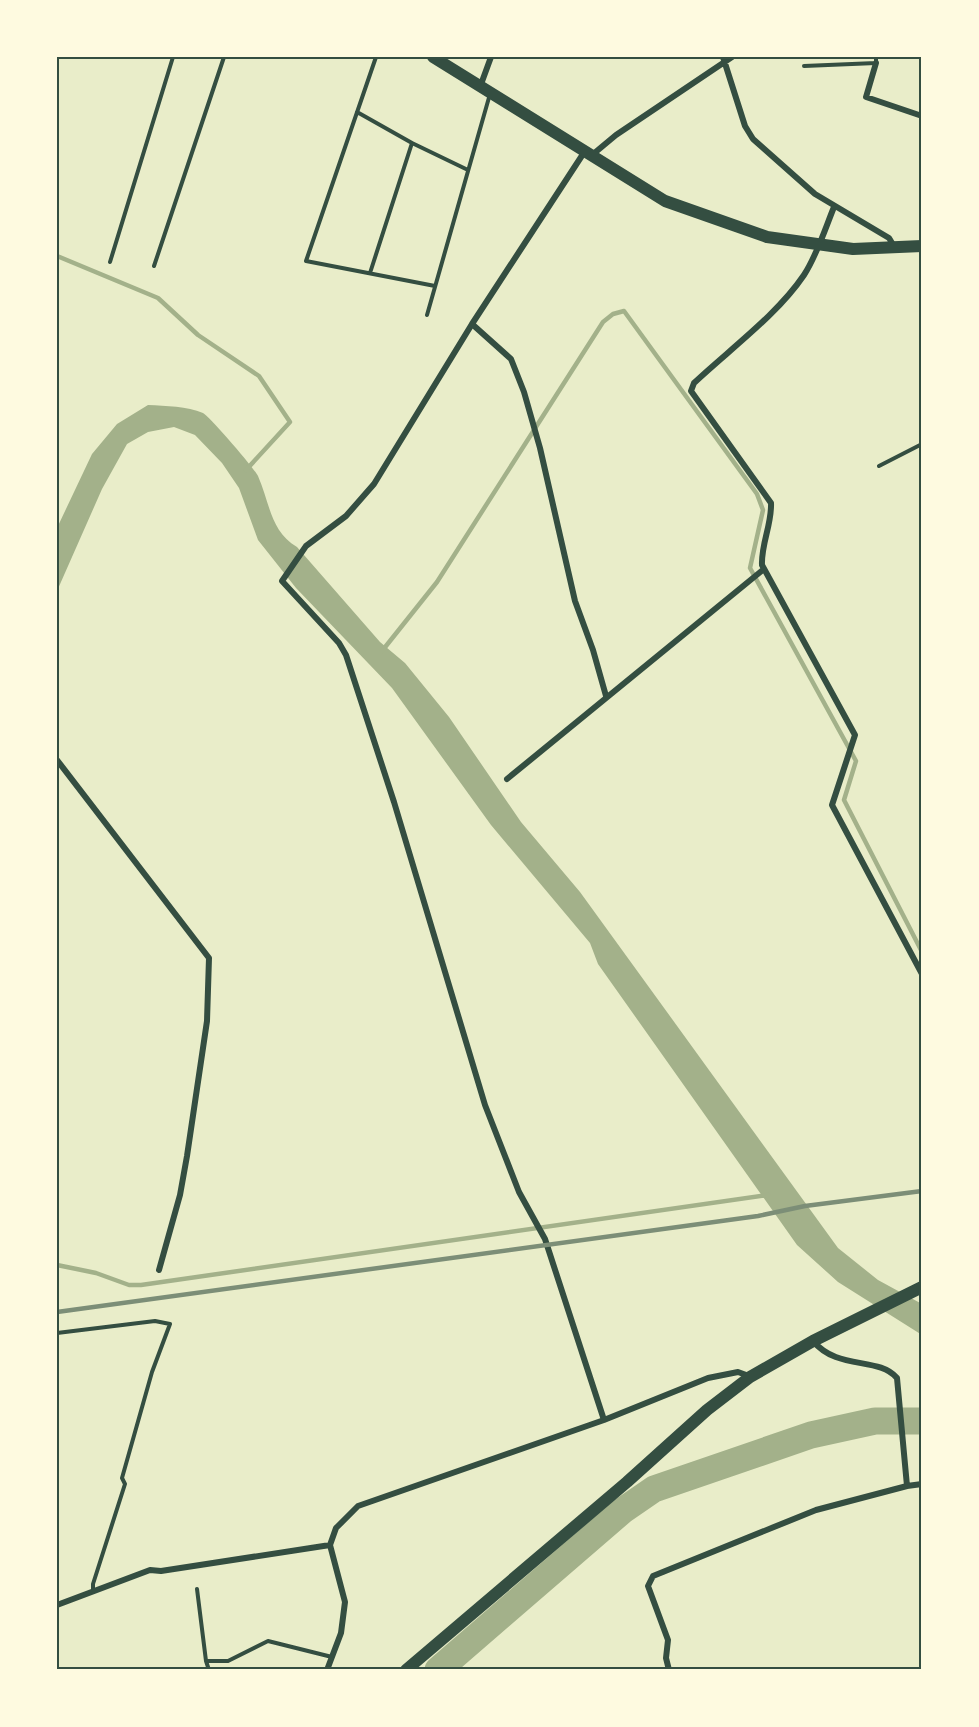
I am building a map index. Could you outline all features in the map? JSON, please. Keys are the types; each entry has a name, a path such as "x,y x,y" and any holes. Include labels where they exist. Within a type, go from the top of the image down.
{"main road":[{"path":"433,57 665,201 767,237 817,246 853,249 896,249 922,246"},
{"path":"406,1670 627,1482 707,1410 750,1377 813,1341 922,1287"}],"street":[{"path":"485,90 491,57"},
{"path":"604,1419 541,1231 519,1192 485,1105 390,791 346,655 339,643 282,581 302,551 345,516 367,493 472,324 589,154 724,60 732,57"},
{"path":"724,60 738,108 753,138 792,176 834,207 889,238 896,249"},
{"path":"876,60 866,97 922,116"},
{"path":"834,207 811,263 787,296 694,383 691,391 771,503 772,516 761,554 762,570 855,735 832,805 922,974"},
{"path":"472,324 511,359 524,392 535,426 572,592 606,696"},
{"path":"507,779 762,570"},
{"path":"57,760 209,958 207,1021 187,1156 180,1195 159,1270"},
{"path":"813,1341 830,1356 891,1371 897,1378 907,1486"},
{"path":"327,1670 341,1634 345,1602 330,1545 336,1528 358,1506 604,1419 708,1378 738,1372 750,1377"},
{"path":"669,1670 666,1658 668,1640 648,1586 653,1576 816,1510 922,1484"},
{"path":"57,1605 150,1570 161,1571 330,1545"}],"lane":[{"path":"110,262 173,57"},
{"path":"154,266 224,57"},
{"path":"376,57 306,261 435,286"},
{"path":"804,66 876,60"},
{"path":"427,315 468,170 485,90"},
{"path":"357,112 412,143 468,170"},
{"path":"370,273 412,143"},
{"path":"879,466 922,444"},
{"path":"57,1333 155,1321 170,1324 149,1382 122,1478 125,1484 93,1584 93,1593"},
{"path":"197,1589 209,1670"},
{"path":"206,1661 228,1661 268,1641 333,1657"}],"shaded area":[{"path":"148,405 183,408 203,413 241,454 258,476 272,516 281,533 297,547 380,642 405,663 449,717 521,822 580,892 838,1248 878,1280 922,1304 922,1335 838,1282 797,1245 598,964 590,943 491,825 392,688 296,588 258,540 239,488 222,463 195,435 174,427 148,432 127,444 102,489 57,591 57,528 92,454 117,424"}],"waterway":[{"path":"57,256 158,298 198,335 259,376 290,422 246,470"},
{"path":"382,651 437,582 603,322 613,314 624,311 757,494 763,510 750,568 856,761 844,800 922,952"},
{"path":"57,1265 96,1273 129,1285 141,1285 768,1195"},
{"path":"438,1670 622,1511 654,1489 811,1435 875,1421 922,1421"}],"railway":[{"path":"57,1312 758,1216 805,1206 922,1191"}]}
